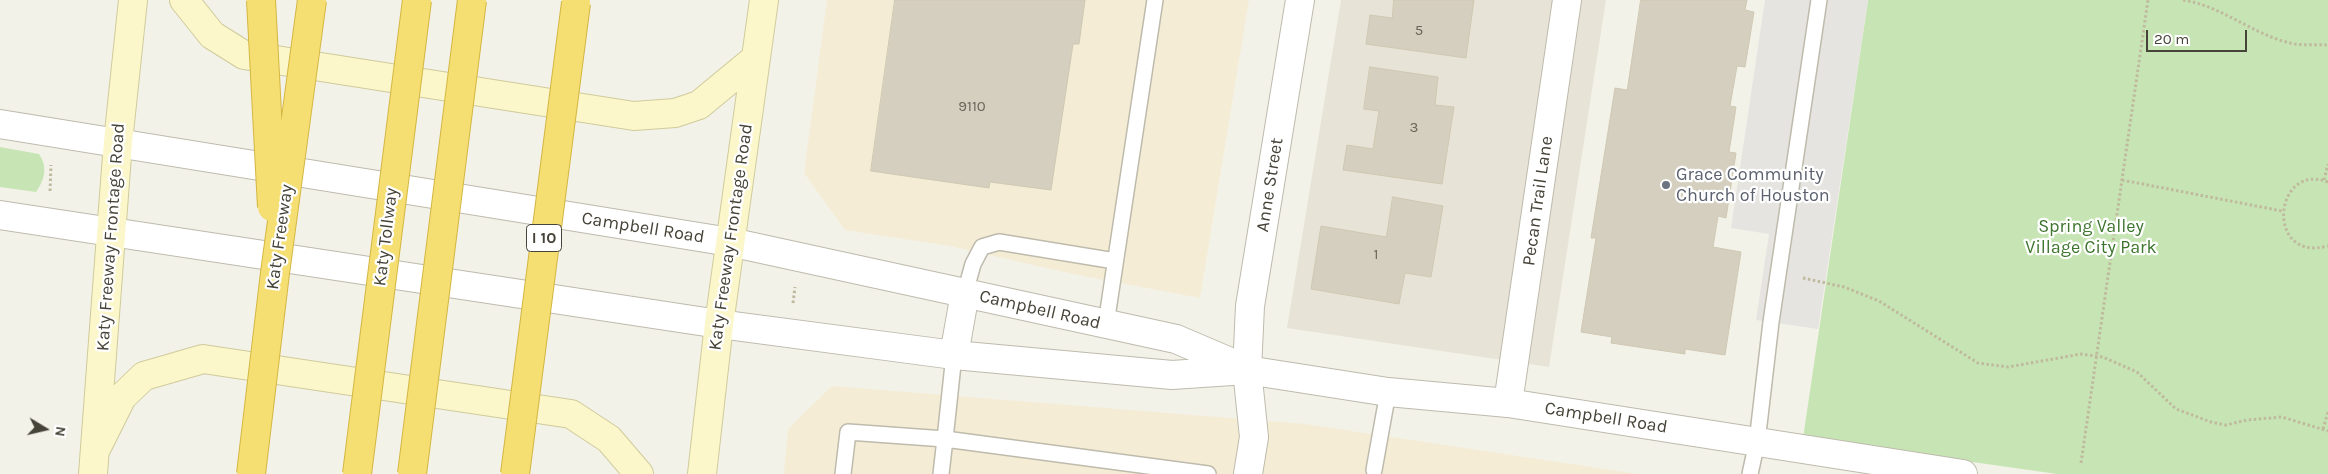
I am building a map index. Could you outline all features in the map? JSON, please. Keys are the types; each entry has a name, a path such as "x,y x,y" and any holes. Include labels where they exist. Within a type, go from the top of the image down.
{"highway":[{"path":"261,0 275,273"},
{"name":"Katy Freeway","path":"252,474 275,273 312,0"},
{"name":"Katy Tollway","path":"356,474 417,0"},
{"path":"412,474 472,0"},
{"name":"I 10","path":"515,474 576,3"}],"main road":[{"name":"Katy Freeway Frontage Road","path":"94,463 118,142 133,0"},
{"path":"184,0 212,35 244,55 634,116 674,113 699,105 756,58"},
{"name":"Katy Freeway Frontage Road","path":"702,474 719,324 764,0"},
{"path":"94,463 122,397 144,376 203,359 571,414 609,440 639,474"}],"street":[{"name":"Anne Street","path":"1248,474 1254,437 1247,370 1250,306 1300,0"},
{"name":"Pecan Trail Lane","path":"1508,403 1567,0"},
{"name":"Campbell Road","path":"0,124 730,242 1176,339 1247,370"},
{"name":"Campbell Road","path":"0,215 719,324 954,355 1172,375 1247,370 1388,392 1508,403 1963,474"},
{"path":"954,355 965,293"}],"lane":[{"path":"1106,324 1155,0"},
{"path":"1750,474 1757,442 1778,272 1819,0"},
{"path":"965,293 973,264 982,248 999,242 1115,260"},
{"path":"941,474 954,355"},
{"path":"1374,470 1388,392"},
{"path":"843,474 848,432 945,439 1155,470 1208,474"}],"path":[{"path":"2081,463 2148,0"},
{"path":"2183,0 2202,3 2252,28 2291,44 2328,45"},
{"path":"49,197 51,158"},
{"path":"2328,164 2326,181 2312,180 2301,183 2285,199 2282,211 2283,222 2295,241 2305,247 2327,247 2328,252"},
{"path":"2122,180 2282,211"},
{"path":"1778,272 1844,288 1879,300 1978,364 2008,367 2081,354 2096,356 2137,372 2176,409 2211,422 2226,424 2247,420 2282,418 2328,431"},
{"path":"792,308 796,282"},
{"path":"2323,430 2328,412"}],"shaded area":[{"path":"827,0 1249,0 1200,298 1073,274 950,246 845,230 804,173"},
{"path":"1341,0 1606,0 1549,367 1287,328"},
{"path":"1765,0 1868,0 1818,329 1756,320 1769,234 1731,228"},
{"path":"832,386 1305,424 1638,474 784,474 788,429"}],"green space":[{"name":"Spring Valley Village City Park","path":"1868,0 2328,0 2328,474 2057,474 1803,438"},
{"path":"0,147 39,154 44,164 44,173 42,182 36,192 0,187"}],"building":[{"path":"895,0 1085,0 1079,44 1073,44 1051,190 990,182 989,188 871,171"},
{"path":"1394,0 1474,0 1466,58 1366,44 1370,15 1392,18"},
{"name":"Grace Community Church of Houston","path":"1641,0 1747,0 1745,10 1754,12 1745,67 1737,66 1730,106 1736,107 1729,152 1736,153 1726,218 1718,216 1713,247 1741,252 1725,355 1685,349 1685,354 1611,343 1612,337 1581,332 1596,238 1591,238 1615,88 1627,90"},
{"path":"1370,67 1438,77 1435,105 1454,107 1442,184 1343,170 1347,145 1373,149 1379,111 1364,109"},
{"path":"1393,197 1443,206 1431,277 1405,273 1399,304 1311,289 1321,226 1386,237"}],"place":[{"name":"Grace Community Church of Houston","path":"1666,185"}]}
